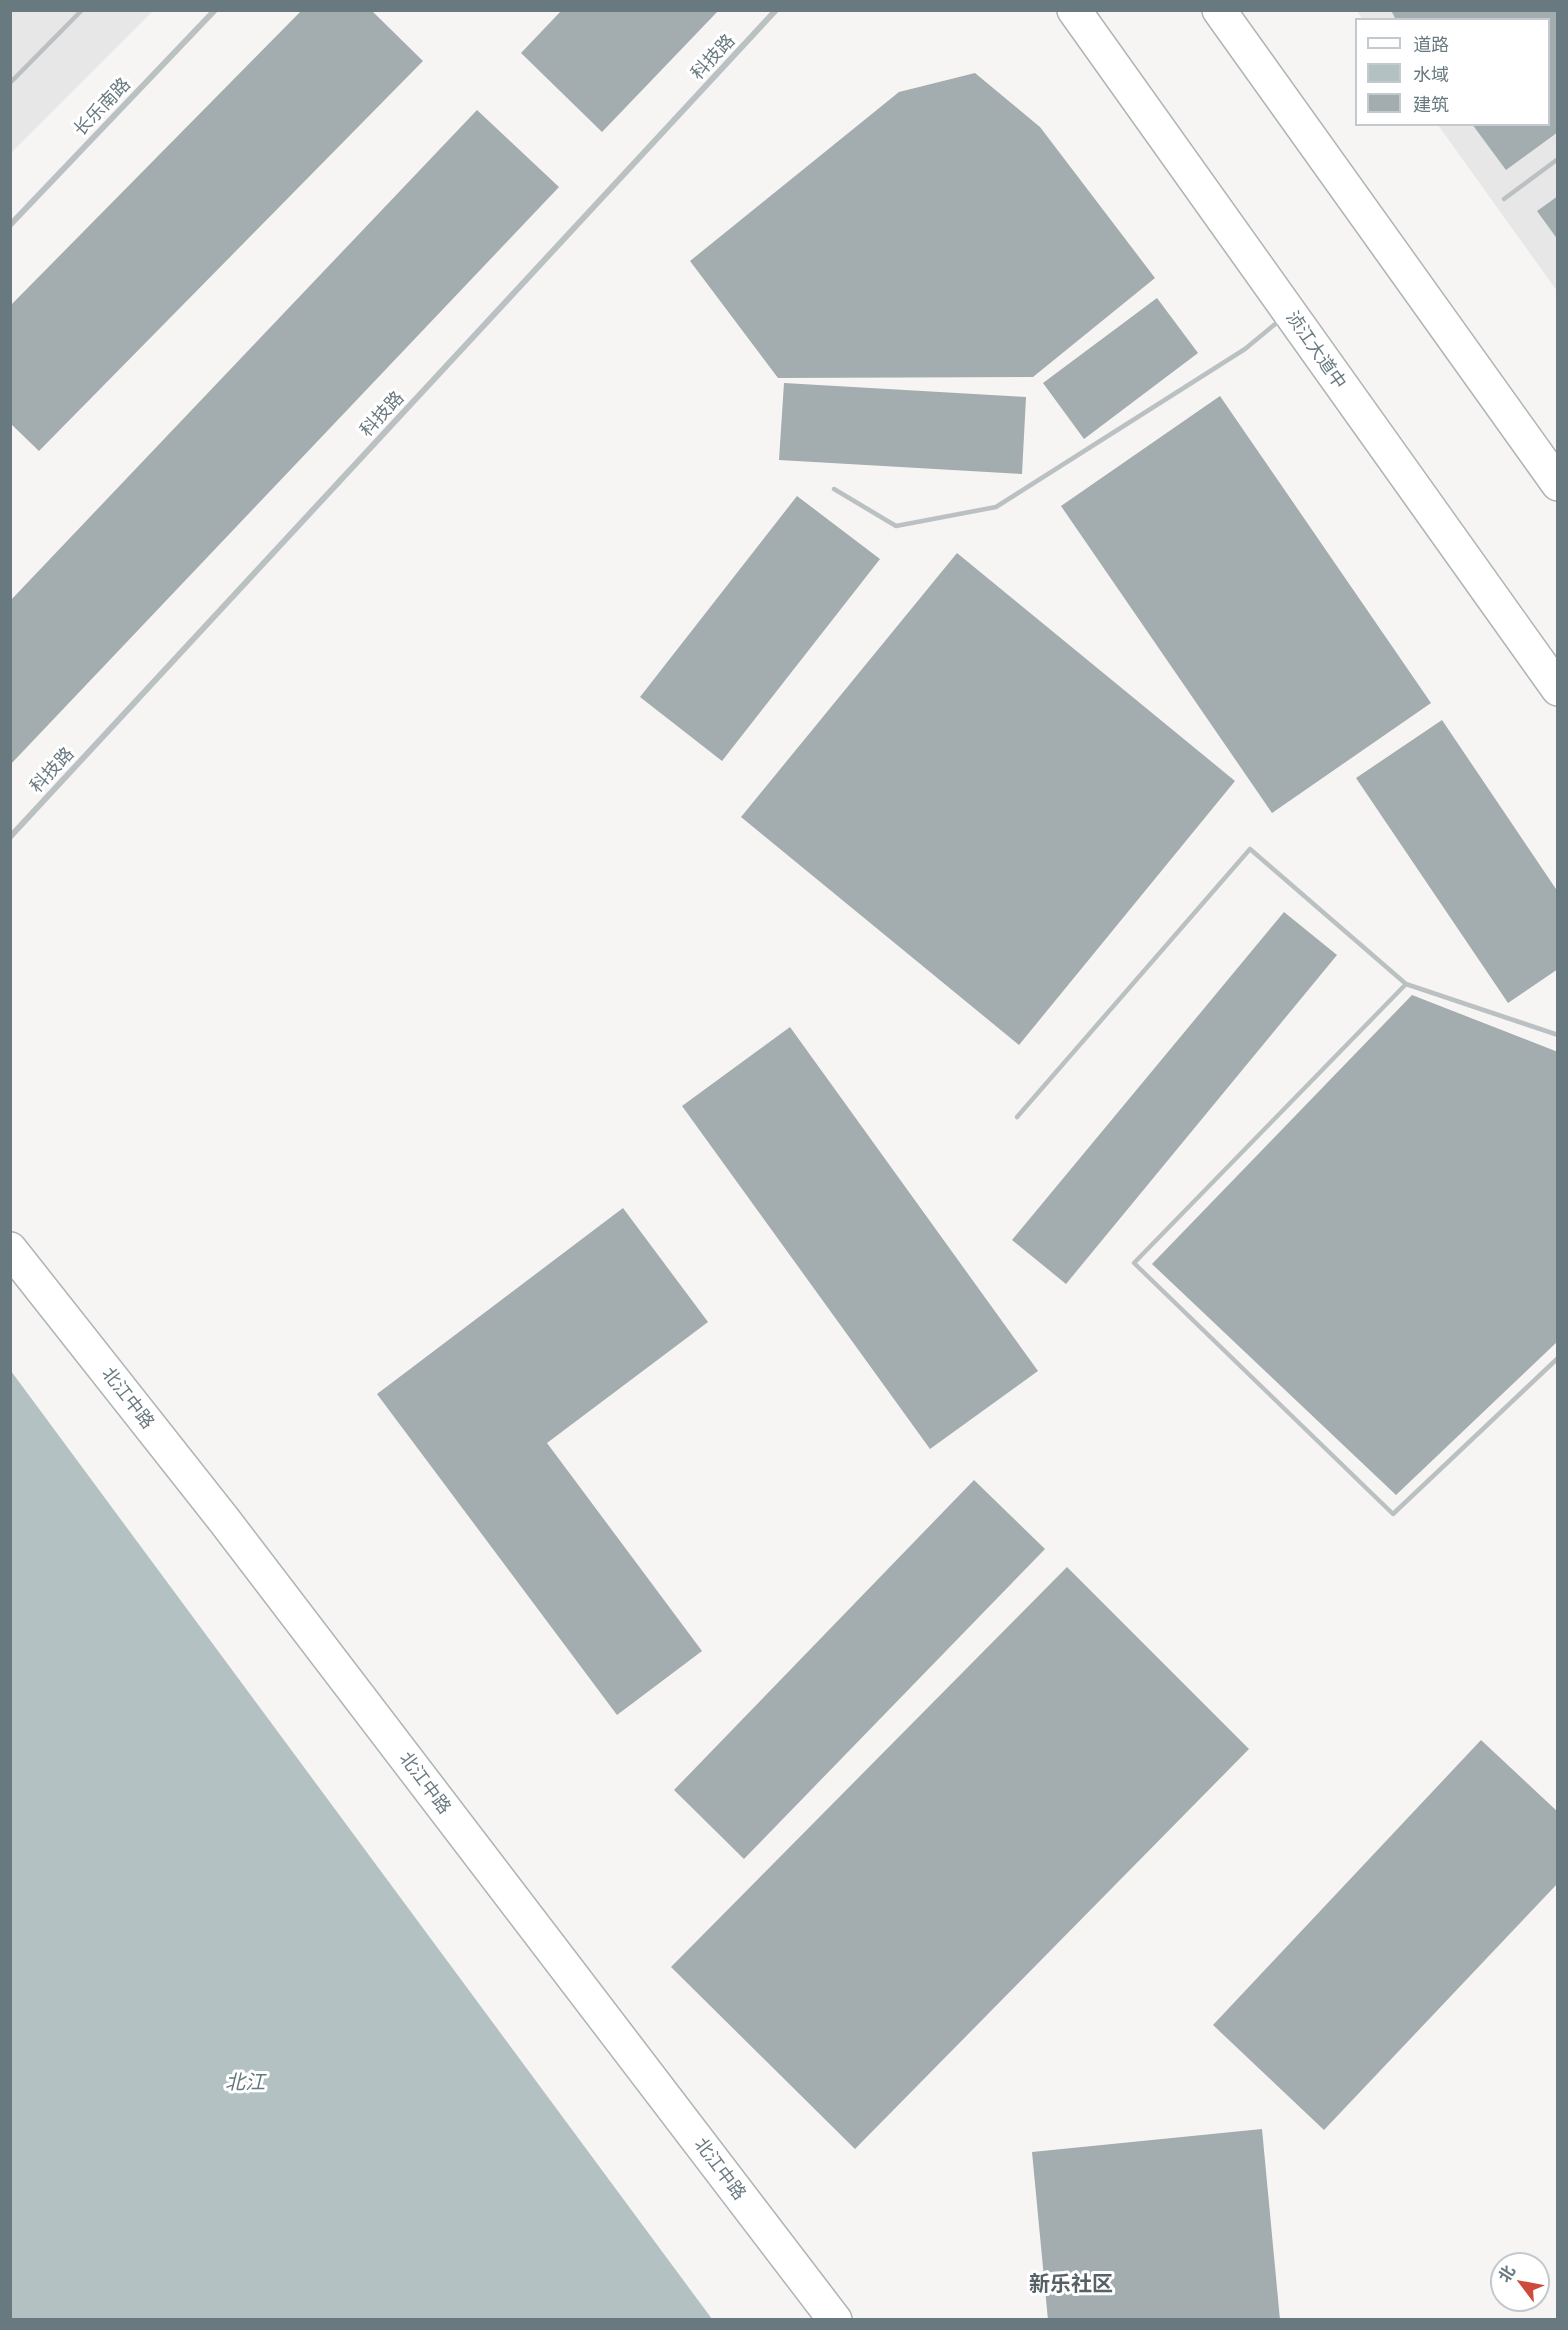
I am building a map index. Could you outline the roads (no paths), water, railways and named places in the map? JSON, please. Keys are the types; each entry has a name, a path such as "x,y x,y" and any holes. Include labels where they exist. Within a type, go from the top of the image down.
{"main road":[{"name":"浈江大道中","path":"1074,10 1557,689"},
{"path":"1219,10 1557,484"},
{"name":"北江中路","path":"10,1249 224,1520 835,2319"}],"street":[{"name":"长乐南路","path":"10,225 215,10"},
{"name":"科技路","path":"10,837 776,10"}],"lane":[{"path":"10,83 82,10"},
{"path":"1504,199 1557,159"},
{"path":"834,489 896,526 996,507 1245,349 1289,312"},
{"path":"1017,1117 1250,849 1406,984 1557,1035"},
{"path":"1406,984 1134,1263 1393,1514 1557,1358"}],"water":[{"name":"北江","path":"11,1371 712,2319 11,2319"}],"district":[{"name":"新乐社区","path":"1071,2284"}]}
